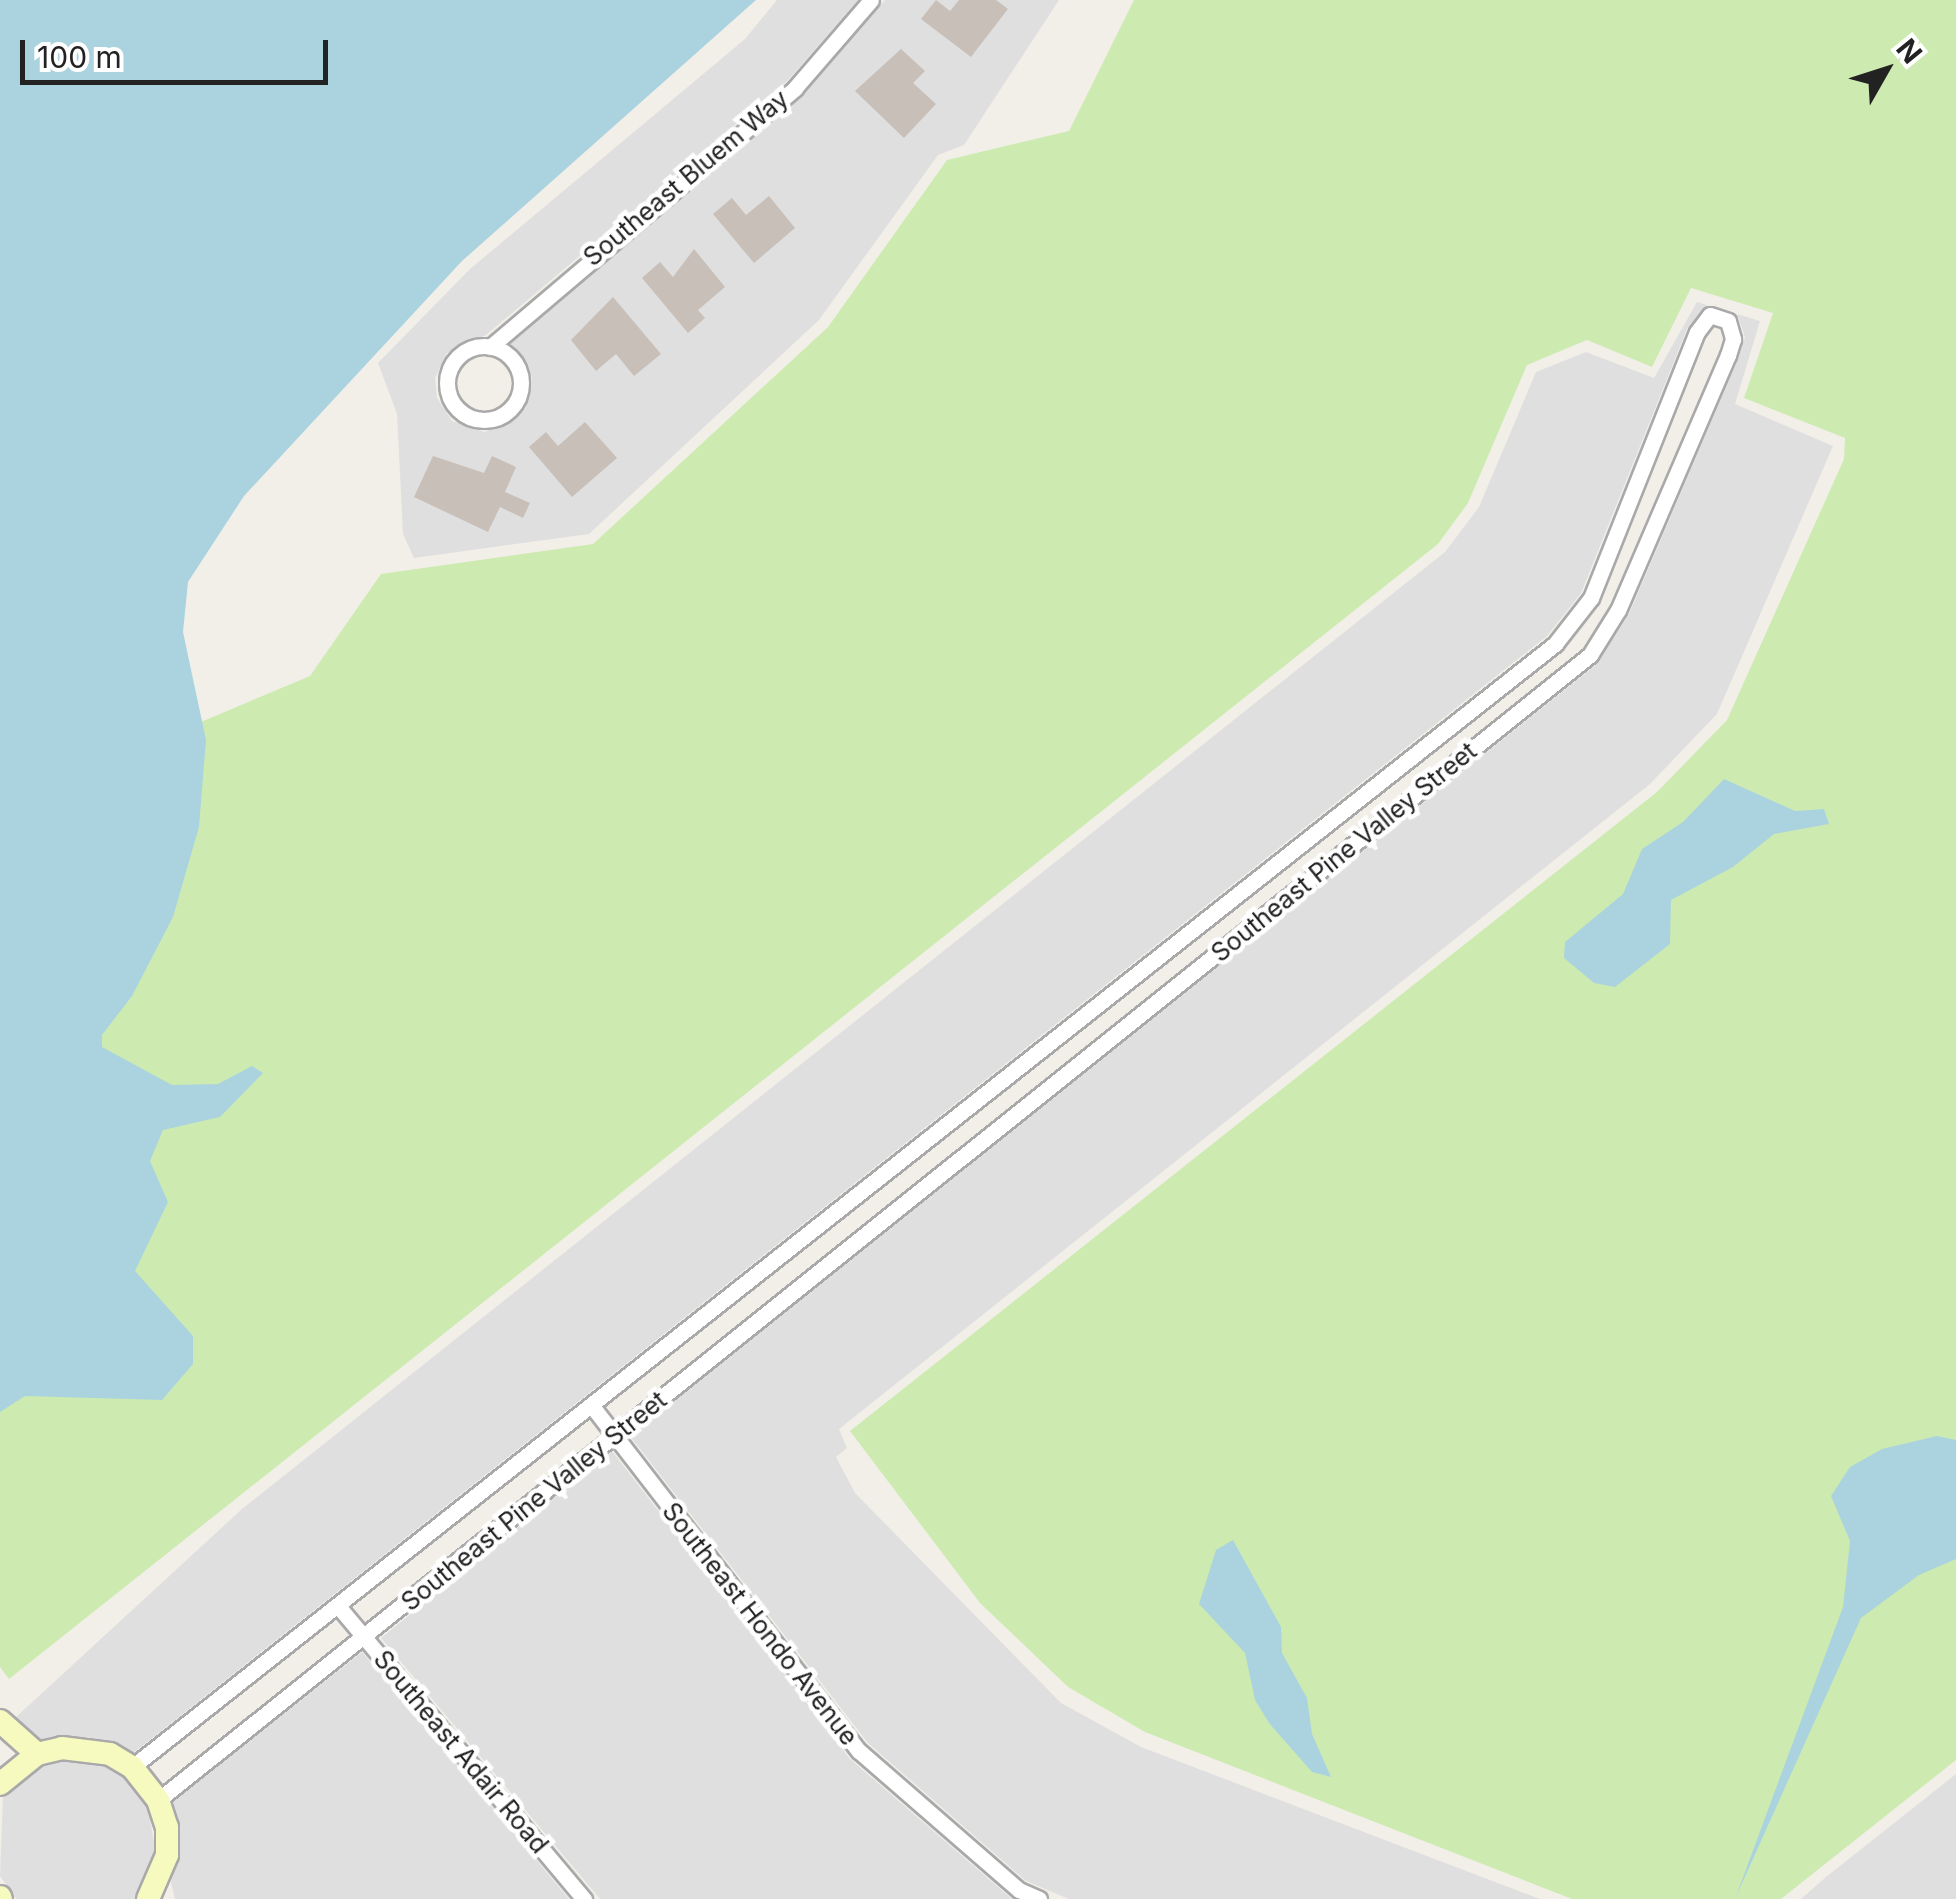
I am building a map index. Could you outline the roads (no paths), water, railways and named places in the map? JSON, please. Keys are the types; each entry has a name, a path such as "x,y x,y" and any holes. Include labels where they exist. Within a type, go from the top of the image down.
{"street":[{"name":"Southeast Bluem Way","path":"490,346 511,358 521,381 507,413 484,421 460,413 446,380 466,350 490,346 795,88 871,0"},
{"name":"Southeast Pine Valley Street","path":"132,1767 1555,644 1591,598 1704,319 1719,315 1733,328 1728,355 1605,635 1576,668 158,1800"},
{"name":"Southeast Pine Valley Street","path":"1468,713 1494,733"},
{"name":"Southeast Pine Valley Street","path":"1174,946 1195,972"},
{"path":"886,1174 908,1201"},
{"name":"Southeast Hondo Avenue","path":"592,1406 859,1752 1019,1890 1040,1899"},
{"name":"Southeast Adair Road","path":"338,1606 584,1899"},
{"path":"0,1721 37,1754"},
{"path":"0,1784 37,1754 86,1748 132,1767 158,1800 167,1827 156,1894"}],"water":[{"path":"0,0 756,0 462,261 244,496 188,582 183,632 206,740 199,827 173,917 132,996 102,1035 102,1047 172,1085 218,1084 252,1066 263,1073 220,1117 163,1130 150,1161 168,1202 135,1271 193,1336 193,1364 162,1400 25,1396 0,1412"},
{"path":"1724,779 1795,811 1824,809 1829,824 1774,834 1733,867 1671,900 1670,944 1615,987 1594,983 1564,958 1565,942 1623,894 1642,849 1683,822"},
{"path":"1937,1436 1956,1440 1956,1559 1919,1575 1861,1618 1735,1899 1843,1607 1850,1541 1831,1496 1850,1467 1882,1449"},
{"path":"1233,1540 1281,1627 1282,1653 1307,1698 1312,1734 1331,1777 1312,1772 1269,1723 1255,1700 1245,1653 1199,1604 1216,1550"}]}
